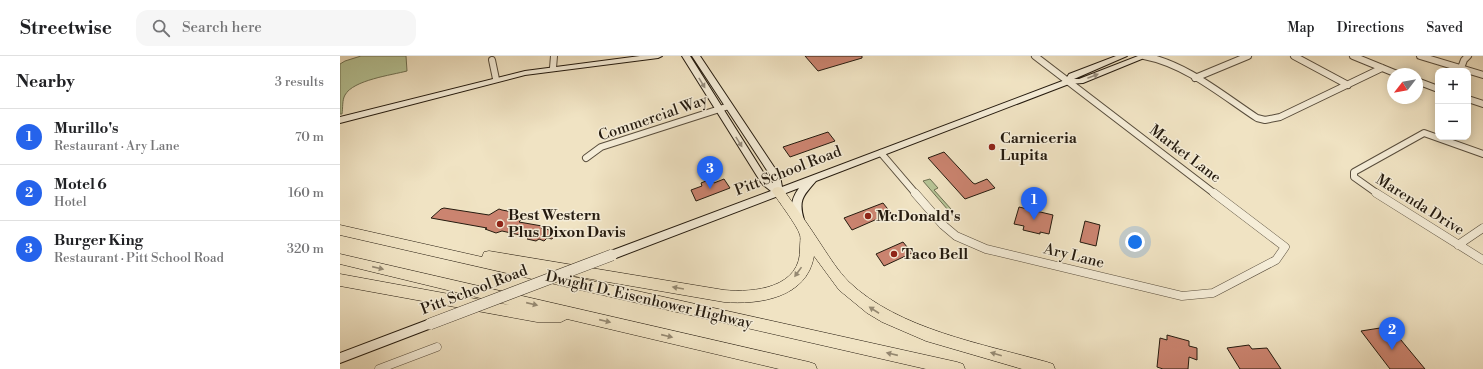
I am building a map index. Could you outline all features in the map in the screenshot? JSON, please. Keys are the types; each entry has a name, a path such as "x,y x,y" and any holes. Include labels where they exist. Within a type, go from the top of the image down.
{"highway":[{"path":"778,191 803,231 844,286 858,299 887,318 926,334 1046,369"},
{"name":"Dwight D. Eisenhower Highway","path":"340,230 957,369"},
{"path":"419,248 503,258 742,298 768,295 784,287 798,275 806,261 808,248 803,231"},
{"name":"Dwight D. Eisenhower Highway","path":"340,259 809,369"},
{"path":"340,280 537,316 581,316"}],"main road":[{"path":"340,120 496,79 553,68 658,56"},
{"path":"686,56 765,182 778,191"},
{"path":"696,56 777,178 778,191"},
{"name":"Pitt School Road","path":"1068,82 1072,76 1123,56"},
{"name":"Pitt School Road","path":"340,358 881,152 1068,82 1080,81 1144,56"},
{"path":"803,231 796,209 796,202 804,188 821,175"}],"street":[{"path":"553,68 554,56"},
{"name":"Market Lane","path":"1035,56 1285,247"},
{"path":"1144,56 1173,64 1257,118 1265,120 1280,117 1382,68"},
{"path":"1166,56 1173,64"},
{"path":"1195,78 1248,56"},
{"path":"1294,56 1348,85"},
{"path":"1353,56 1387,70"},
{"path":"1420,56 1461,68 1464,60 1468,56"},
{"path":"492,60 496,79"},
{"path":"1471,71 1483,75"},
{"path":"1423,83 1435,87"},
{"path":"1471,100 1483,104"},
{"name":"Commercial Way","path":"586,158 601,147 729,106"},
{"name":"Marenda Drive","path":"1483,154 1424,133 1354,172 1354,177 1359,182 1483,260"},
{"name":"Ary Lane","path":"881,152 943,225 956,236 986,249 1154,290 1182,296 1214,294 1276,260 1285,247"},
{"path":"1458,245 1483,228"},
{"path":"379,369 437,347"}],"green space":[{"path":"361,56 406,56 407,71 373,79 356,85 345,95 342,114 340,114 340,64"},
{"path":"930,179 938,188 934,190 951,209 948,210 923,181"}],"building":[{"path":"805,56 862,56 862,58 818,71"},
{"path":"828,132 835,141 790,157 783,147"},
{"path":"944,152 973,183 975,184 987,179 995,188 965,199 928,158"},
{"path":"711,179 714,183 724,179 730,188 696,201 691,190 702,186 701,183"},
{"name":"McDonald's","path":"883,203 891,213 852,230 844,218"},
{"path":"1019,207 1053,215 1049,234 1040,232 1040,234 1023,230 1024,226 1014,224"},
{"name":"Best Western Plus Dixon Davis","path":"444,208 489,215 499,209 523,214 519,218 523,218 519,222 542,226 541,228 558,232 552,239 547,238 544,241 539,239 536,241 527,239 529,237 502,231 496,233 485,229 487,228 431,218"},
{"path":"1085,221 1100,225 1096,246 1080,242"},
{"name":"Taco Bell","path":"903,242 912,253 884,266 876,254"},
{"path":"1380,328 1382,330 1391,328 1425,369 1390,369 1361,331"},
{"path":"1167,335 1189,341 1189,346 1197,348 1197,360 1189,357 1188,369 1163,369 1157,367 1160,338 1167,340"},
{"path":"1249,345 1252,349 1267,348 1281,369 1240,369 1227,348"}],"place":[{"name":"Carniceria Lupita","path":"992,147"},
{"name":"Burger King","path":"710,189"},
{"name":"McDonald's","path":"868,216"},
{"name":"Murillo's","path":"1034,220"},
{"name":"Best Western Plus Dixon Davis","path":"500,224"},
{"name":"Taco Bell","path":"894,254"},
{"name":"Motel 6","path":"1392,350"}]}
